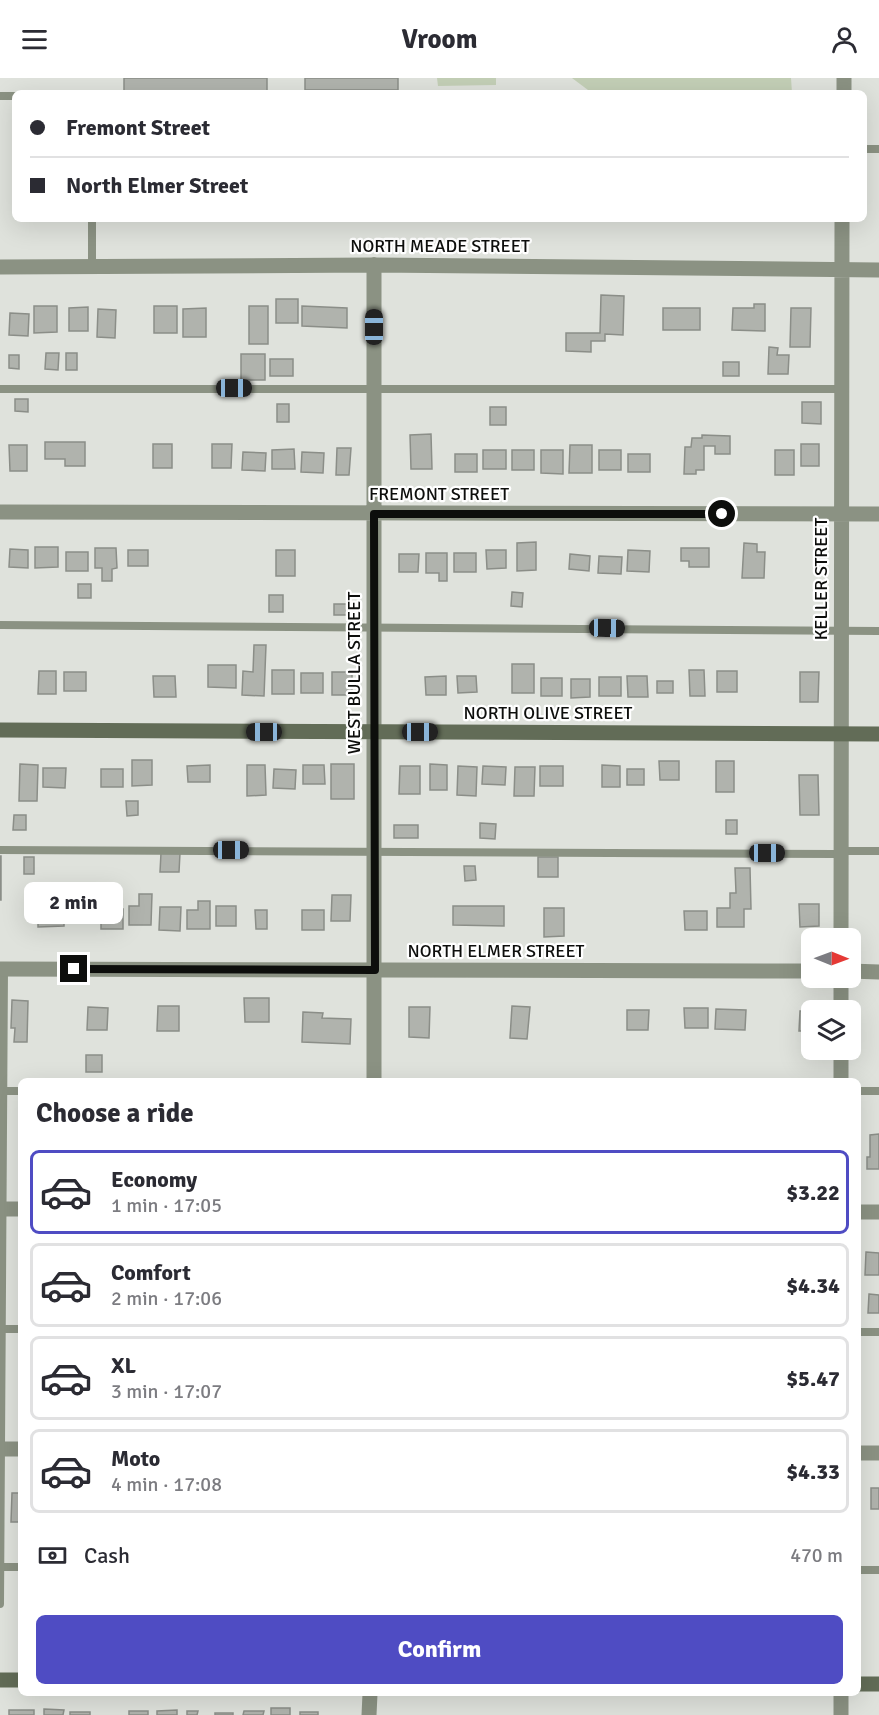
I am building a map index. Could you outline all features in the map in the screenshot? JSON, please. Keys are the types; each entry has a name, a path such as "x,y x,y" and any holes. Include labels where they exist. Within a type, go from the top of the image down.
{"street":[{"name":"KELLER STREET","path":"841,928 842,222"},
{"name":"NORTH MEADE STREET","path":"0,267 374,265 879,270"},
{"name":"WEST BULLA STREET","path":"374,265 374,1078"},
{"name":"FREMONT STREET","path":"0,512 879,514"},
{"name":"NORTH OLIVE STREET","path":"0,730 879,734"},
{"name":"NORTH ELMER STREET","path":"2,969 801,971"},
{"path":"861,971 879,972"},
{"path":"841,1060 841,1078"},
{"path":"2,1209 18,1209"},
{"path":"861,1212 879,1212"},
{"path":"1,1449 18,1449"},
{"path":"861,1453 879,1453"},
{"path":"0,1680 18,1680"},
{"path":"861,1684 879,1684"},
{"path":"369,1715 370,1696"},
{"path":"841,1696 841,1715"}],"lane":[{"path":"92,266 93,222"},
{"path":"0,388 842,389"},
{"path":"0,625 879,631"},
{"path":"0,850 841,853 879,851"},
{"path":"0,1605 3,1329 2,969"},
{"path":"861,1090 879,1091"},
{"path":"2,1091 18,1091"},
{"path":"3,1329 18,1329"},
{"path":"861,1332 879,1332"},
{"path":"1,1567 18,1567"},
{"path":"861,1570 879,1570"}],"green space":[{"path":"437,78 496,78 496,85 438,86"},
{"path":"572,78 791,78 792,90 588,90"}],"building":[{"path":"124,78 267,78 267,90 124,90"},
{"path":"305,78 398,78 398,90 305,90"},
{"path":"601,295 624,296 623,335 605,334 605,341 591,341 591,352 566,351 566,333 600,333"},
{"path":"276,299 298,299 298,323 276,323"},
{"path":"754,304 765,304 765,331 732,330 733,308 754,308"},
{"path":"34,306 57,306 57,332 34,333"},
{"path":"154,306 177,306 177,333 154,333"},
{"path":"249,306 268,306 268,344 249,344"},
{"path":"302,306 347,308 347,328 302,326"},
{"path":"88,307 88,331 69,331 69,308"},
{"path":"206,308 206,337 183,337 183,309"},
{"path":"663,308 700,308 700,330 663,330"},
{"path":"791,308 811,308 810,347 790,347"},
{"path":"98,309 116,310 115,338 97,337"},
{"path":"10,313 29,314 28,336 9,335"},
{"path":"769,347 778,348 777,355 789,355 788,374 768,374"},
{"path":"46,353 59,353 58,370 45,369"},
{"path":"66,353 77,353 77,370 66,370"},
{"path":"241,354 265,354 265,380 241,380"},
{"path":"9,355 19,355 19,369 9,368"},
{"path":"270,359 293,359 293,376 270,376"},
{"path":"723,362 739,362 739,376 723,376"},
{"path":"15,399 28,399 28,412 15,411"},
{"path":"802,402 821,402 821,424 802,423"},
{"path":"277,404 289,404 289,422 277,422"},
{"path":"490,407 506,407 506,425 490,425"},
{"path":"431,434 432,469 411,469 410,435"},
{"path":"702,435 730,436 730,454 715,454 715,446 704,446 704,470 696,470 696,474 684,474 685,447 691,447 692,438 702,438"},
{"path":"45,442 85,442 85,466 65,466 65,459 45,459"},
{"path":"153,444 172,444 172,468 153,468"},
{"path":"212,444 232,444 231,468 212,468"},
{"path":"801,444 819,444 819,466 801,466"},
{"path":"9,445 27,445 27,471 10,471"},
{"path":"570,445 592,445 592,473 569,473"},
{"path":"337,448 351,448 349,475 336,475"},
{"path":"294,449 295,469 272,469 272,450"},
{"path":"483,450 506,450 506,469 483,469"},
{"path":"512,450 534,450 534,470 512,470"},
{"path":"541,450 563,450 563,474 541,473"},
{"path":"599,450 621,450 621,470 599,470"},
{"path":"775,450 794,450 794,475 775,475"},
{"path":"243,452 266,453 265,471 242,470"},
{"path":"302,452 324,453 323,473 301,472"},
{"path":"455,454 477,454 477,472 455,472"},
{"path":"628,454 650,454 650,472 628,472"},
{"path":"536,542 536,570 517,571 517,543"},
{"path":"744,543 757,544 757,552 765,552 764,578 742,578"},
{"path":"35,547 58,547 58,567 35,568"},
{"path":"95,548 116,548 117,568 112,569 112,581 102,581 102,568 95,568"},
{"path":"681,548 709,548 709,567 689,567 689,561 681,561"},
{"path":"10,549 28,550 28,568 9,567"},
{"path":"128,550 148,550 148,566 128,566"},
{"path":"276,550 295,550 295,576 276,576"},
{"path":"486,550 506,550 506,568 487,569"},
{"path":"628,550 650,551 649,572 627,571"},
{"path":"66,552 88,552 88,571 66,571"},
{"path":"426,553 447,553 447,581 439,581 439,573 426,573"},
{"path":"454,553 476,553 476,572 454,572"},
{"path":"399,554 419,554 418,572 399,572"},
{"path":"570,554 590,556 589,571 569,569"},
{"path":"599,556 622,557 621,574 598,573"},
{"path":"78,584 91,584 91,598 78,598"},
{"path":"512,592 523,593 522,607 511,606"},
{"path":"269,595 283,595 283,612 269,612"},
{"path":"334,604 349,604 349,615 334,615"},
{"path":"254,645 266,645 264,696 242,695 243,671 253,672"},
{"path":"512,664 534,664 534,693 512,693"},
{"path":"208,665 236,665 236,688 208,687"},
{"path":"272,670 294,670 294,694 272,694"},
{"path":"689,670 704,670 705,696 690,696"},
{"path":"39,671 56,671 56,694 38,694"},
{"path":"717,671 737,671 737,692 717,692"},
{"path":"64,672 86,672 86,691 64,691"},
{"path":"332,672 352,672 352,695 332,695"},
{"path":"800,672 819,672 818,702 800,702"},
{"path":"301,673 323,673 323,693 301,693"},
{"path":"153,676 175,676 176,697 154,697"},
{"path":"446,676 446,695 426,695 425,677"},
{"path":"457,676 476,676 477,692 458,693"},
{"path":"627,676 647,676 648,697 628,697"},
{"path":"599,677 621,677 621,696 599,696"},
{"path":"541,678 562,678 562,696 541,696"},
{"path":"571,679 590,679 590,697 571,698"},
{"path":"657,681 673,681 673,693 657,693"},
{"path":"132,760 152,760 152,785 132,786"},
{"path":"659,761 679,761 679,780 660,780"},
{"path":"716,761 734,761 734,792 716,792"},
{"path":"20,764 38,765 37,801 19,801"},
{"path":"331,764 354,764 354,799 331,799"},
{"path":"430,764 447,765 447,790 430,790"},
{"path":"210,765 210,782 188,782 187,766"},
{"path":"247,765 265,765 266,795 247,796"},
{"path":"303,765 324,765 325,784 303,784"},
{"path":"602,765 620,766 620,787 602,787"},
{"path":"400,766 420,766 420,794 399,794"},
{"path":"458,766 477,767 476,796 457,795"},
{"path":"483,766 506,767 505,785 482,784"},
{"path":"540,766 563,766 563,786 540,786"},
{"path":"515,767 535,767 534,796 514,796"},
{"path":"43,768 66,768 65,788 43,787"},
{"path":"101,769 123,769 123,787 101,787"},
{"path":"274,769 296,770 295,789 273,788"},
{"path":"627,769 644,769 644,785 627,785"},
{"path":"799,775 818,775 819,815 800,815"},
{"path":"126,801 138,801 138,815 127,816"},
{"path":"14,815 26,815 26,830 13,830"},
{"path":"726,820 737,820 737,834 726,834"},
{"path":"480,823 496,824 495,839 480,838"},
{"path":"394,825 418,825 418,838 394,838"},
{"path":"161,853 180,853 179,872 160,872"},
{"path":"1,856 1,900 0,900"},
{"path":"24,857 34,857 34,874 24,874"},
{"path":"538,857 558,857 558,877 538,877"},
{"path":"464,866 475,866 476,880 465,881"},
{"path":"735,868 750,868 751,909 744,909 744,927 717,927 717,908 730,908 730,893 736,893"},
{"path":"139,894 152,894 151,925 129,925 129,906 139,906"},
{"path":"332,895 351,895 350,921 331,921"},
{"path":"64,896 64,926 38,927 38,902 51,902 51,897"},
{"path":"198,901 210,901 210,929 187,929 187,910 198,910"},
{"path":"799,904 819,904 819,926 800,927"},
{"path":"216,906 236,906 236,926 216,926"},
{"path":"453,906 504,906 504,926 453,925"},
{"path":"160,907 181,907 180,931 159,930"},
{"path":"544,908 564,908 564,936 544,937"},
{"path":"101,909 123,909 123,929 101,929"},
{"path":"255,910 267,910 267,929 256,929"},
{"path":"302,910 324,910 324,930 302,930"},
{"path":"684,911 707,911 707,930 685,930"},
{"path":"244,998 269,998 269,1022 245,1022"},
{"path":"12,1000 28,1001 27,1042 14,1042 15,1028 11,1028"},
{"path":"158,1006 179,1006 179,1031 157,1031"},
{"path":"512,1006 530,1007 527,1039 510,1038"},
{"path":"88,1007 108,1008 107,1030 87,1030"},
{"path":"409,1007 430,1007 429,1038 409,1037"},
{"path":"684,1008 708,1008 708,1028 685,1028"},
{"path":"716,1009 746,1010 745,1030 715,1029"},
{"path":"627,1010 649,1010 648,1030 627,1030"},
{"path":"800,1011 801,1011 801,1031 799,1031"},
{"path":"303,1012 323,1013 322,1018 351,1019 350,1044 302,1042"},
{"path":"86,1055 102,1055 102,1072 86,1072"},
{"path":"879,1134 879,1169 867,1169 867,1157 870,1157 870,1135"},
{"path":"866,1252 879,1253 879,1275 865,1275"},
{"path":"869,1294 879,1295 879,1313 868,1313"},
{"path":"871,1488 879,1488 879,1509 871,1509"},
{"path":"12,1493 18,1493 18,1522 11,1522"},
{"path":"271,1708 290,1708 290,1715 271,1715"},
{"path":"44,1709 64,1710 63,1715 44,1715"},
{"path":"9,1710 34,1710 34,1715 9,1715"},
{"path":"177,1710 177,1715 157,1715 157,1711"},
{"path":"129,1711 148,1711 148,1715 129,1715"},
{"path":"187,1711 198,1711 197,1715 187,1715"},
{"path":"244,1711 264,1711 263,1715 243,1715"},
{"path":"70,1712 90,1712 90,1715 70,1715"},
{"path":"300,1712 318,1712 318,1715 300,1715"},
{"path":"215,1713 233,1713 233,1715 215,1715"}],"route":[{"path":"74,969 375,970 374,514 722,514"}]}
